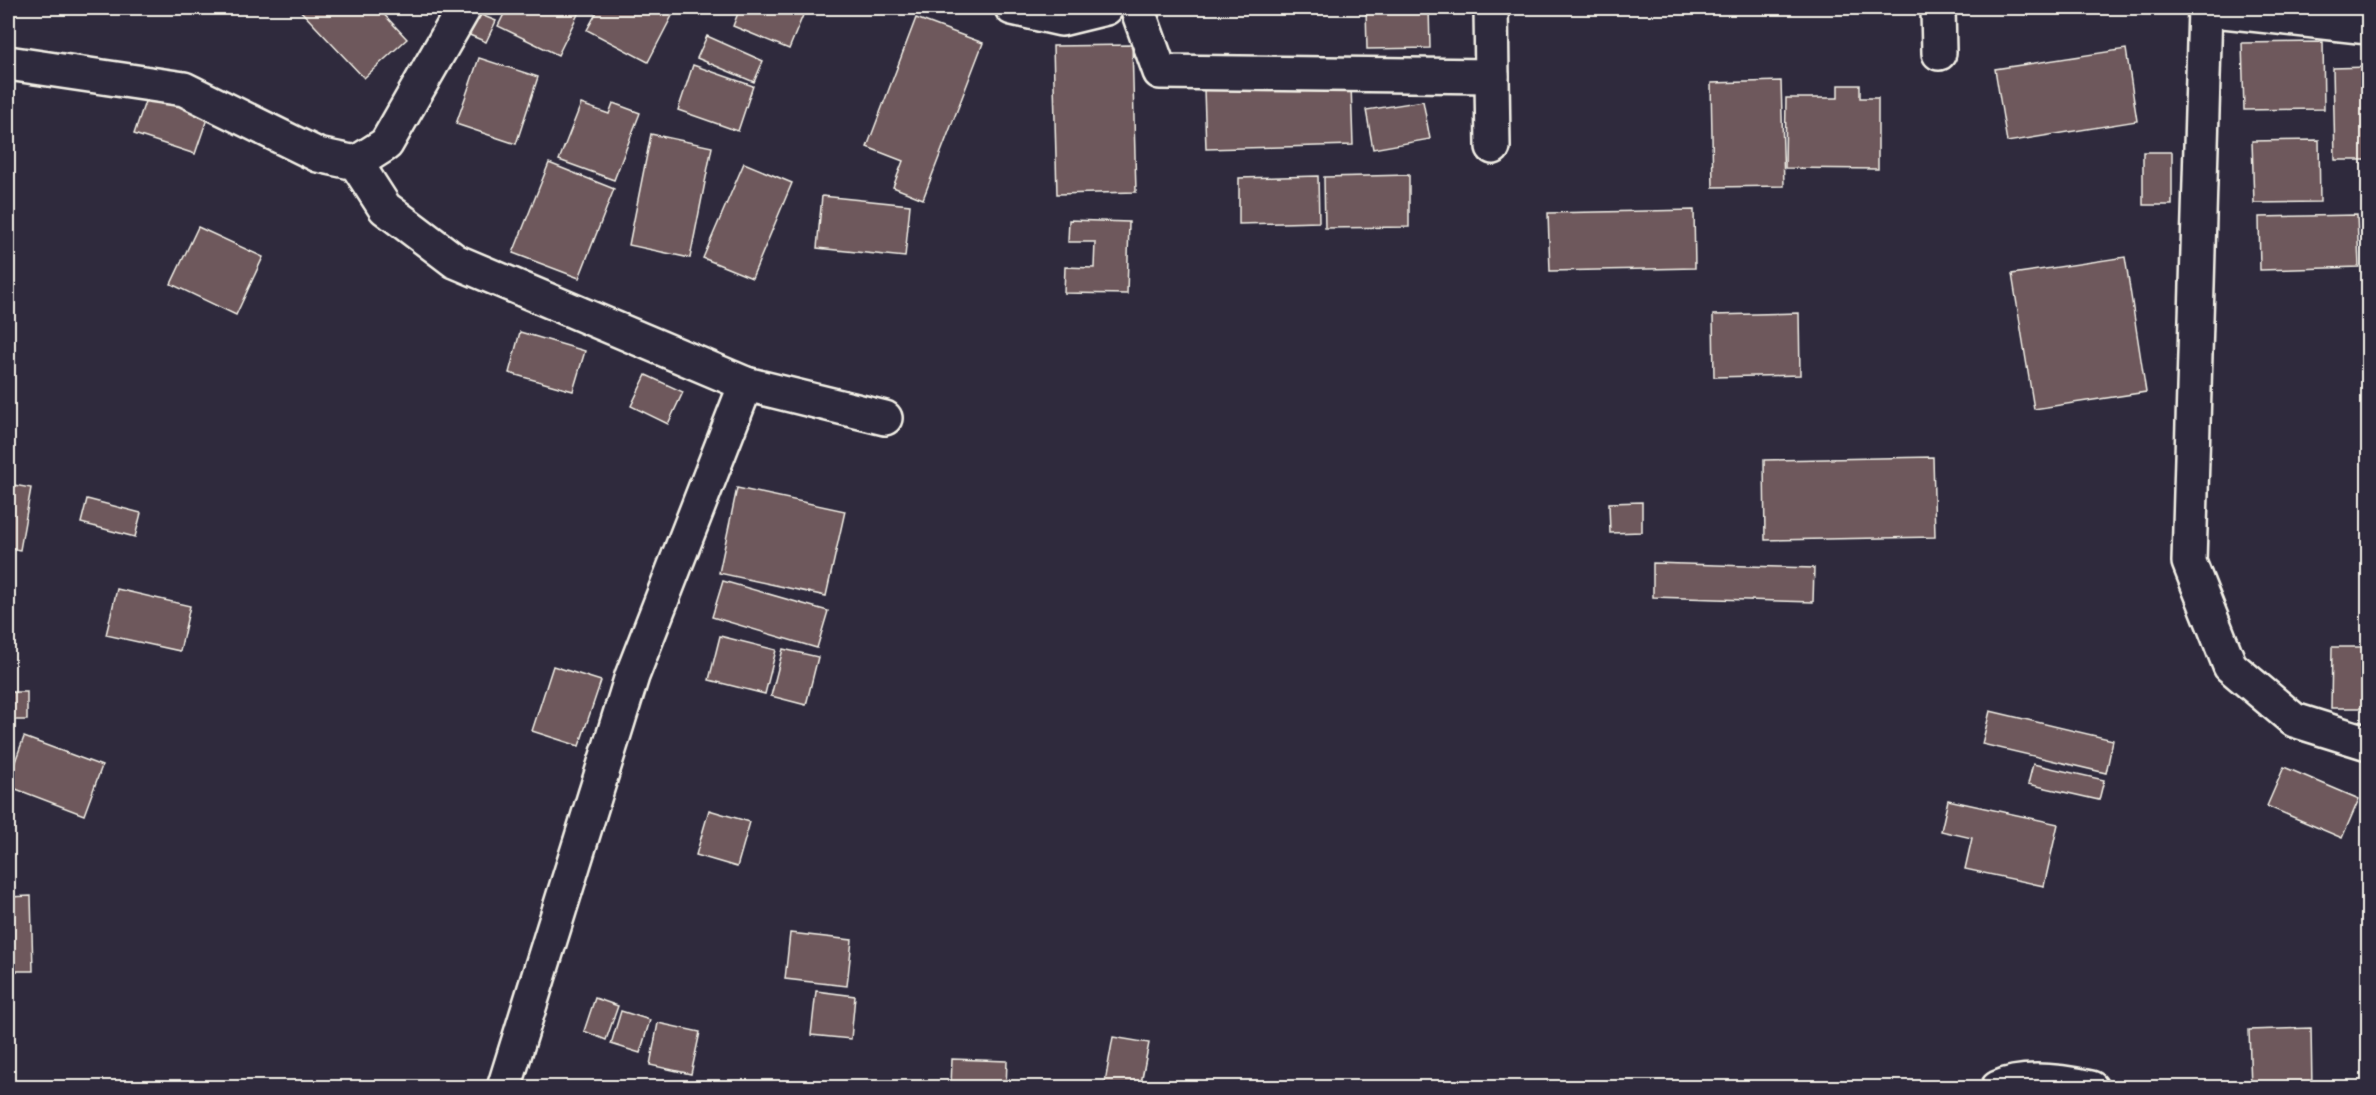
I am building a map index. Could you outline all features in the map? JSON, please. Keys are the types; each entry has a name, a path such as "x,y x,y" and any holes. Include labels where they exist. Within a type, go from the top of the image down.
{"street":[{"path":"8,63 184,89 318,155 356,163 386,144 464,8"},
{"path":"1012,8 1061,19 1106,8"},
{"path":"1137,8 1160,72 1492,76"},
{"path":"1491,8 1493,147"},
{"path":"1938,8 1939,53"},
{"path":"2368,27 2205,8 2189,562 2230,666 2294,720 2368,743"},
{"path":"356,163 385,208 455,261 746,384 885,418"},
{"path":"504,1088 633,676 746,384"},
{"path":"1998,1088 2005,1084 2050,1081 2091,1088"}],"building":[{"path":"298,8 378,8 407,39 364,78"},
{"path":"507,8 581,8 558,55 498,26"},
{"path":"599,8 676,8 648,62 587,30"},
{"path":"740,8 806,8 789,49 733,26"},
{"path":"1366,8 1429,8 1430,48 1367,49"},
{"path":"474,12 496,21 486,42 465,33"},
{"path":"916,18 983,43 923,199 893,187 903,161 867,147"},
{"path":"707,36 763,61 754,82 697,58"},
{"path":"2323,42 2324,109 2244,110 2242,43"},
{"path":"1132,45 1136,192 1057,194 1053,46"},
{"path":"2126,49 2137,121 2007,142 1995,69"},
{"path":"479,58 538,77 516,144 456,124"},
{"path":"693,65 753,86 738,131 678,110"},
{"path":"2368,67 2368,160 2335,160 2333,68"},
{"path":"1781,81 1784,186 1713,187 1711,83"},
{"path":"1351,85 1353,145 1206,149 1204,89"},
{"path":"1838,85 1860,85 1860,98 1878,98 1878,169 1785,168 1786,98 1838,98"},
{"path":"150,87 211,107 195,154 134,134"},
{"path":"1423,101 1430,139 1373,149 1366,110"},
{"path":"613,103 640,113 614,180 559,160 581,104 609,114"},
{"path":"651,134 712,147 690,258 629,245"},
{"path":"2319,140 2320,202 2254,203 2252,141"},
{"path":"2143,152 2172,152 2172,205 2143,205"},
{"path":"549,163 614,189 579,278 513,253"},
{"path":"744,163 792,183 752,278 703,258"},
{"path":"1409,175 1409,227 1325,228 1324,177"},
{"path":"1318,176 1319,222 1239,224 1239,178"},
{"path":"822,196 910,205 905,257 817,248"},
{"path":"1694,210 1695,268 1550,271 1548,213"},
{"path":"2357,215 2359,267 2260,270 2259,217"},
{"path":"1069,220 1129,222 1127,294 1064,293 1065,267 1094,268 1095,242 1068,242"},
{"path":"198,227 263,257 236,315 171,284"},
{"path":"2125,257 2146,392 2034,409 2012,274"},
{"path":"1799,313 1800,375 1714,377 1713,315"},
{"path":"520,332 585,351 573,391 509,373"},
{"path":"646,375 683,392 668,424 631,406"},
{"path":"1933,457 1935,537 1765,540 1764,460"},
{"path":"8,484 31,488 20,550 8,548"},
{"path":"737,488 845,511 826,596 719,573"},
{"path":"87,499 141,513 135,537 81,523"},
{"path":"1642,502 1642,532 1610,533 1609,503"},
{"path":"1653,563 1814,568 1813,602 1653,597"},
{"path":"723,581 828,611 817,648 712,617"},
{"path":"117,589 190,606 180,651 106,635"},
{"path":"720,636 776,650 765,694 709,680"},
{"path":"2332,647 2368,647 2368,708 2331,708"},
{"path":"783,649 818,657 806,705 771,696"},
{"path":"553,666 601,681 579,746 532,731"},
{"path":"8,692 27,692 27,720 8,720"},
{"path":"1990,711 2113,740 2106,773 1982,744"},
{"path":"24,737 102,766 84,815 8,786"},
{"path":"2033,764 2104,780 2099,800 2028,784"},
{"path":"2284,767 2359,799 2342,838 2267,806"},
{"path":"1948,800 2058,824 2044,886 1965,869 1972,838 1941,831"},
{"path":"709,810 750,822 737,867 696,855"},
{"path":"31,896 33,971 8,971 8,897"},
{"path":"790,933 852,940 847,986 785,979"},
{"path":"816,991 855,996 851,1039 811,1035"},
{"path":"595,998 618,1006 606,1040 584,1031"},
{"path":"621,1011 650,1020 640,1053 611,1044"},
{"path":"658,1023 700,1032 691,1074 650,1065"},
{"path":"2311,1028 2312,1088 2251,1088 2249,1030"},
{"path":"1113,1037 1149,1043 1140,1088 1104,1088"},
{"path":"952,1059 1007,1061 1006,1088 951,1088"}]}
